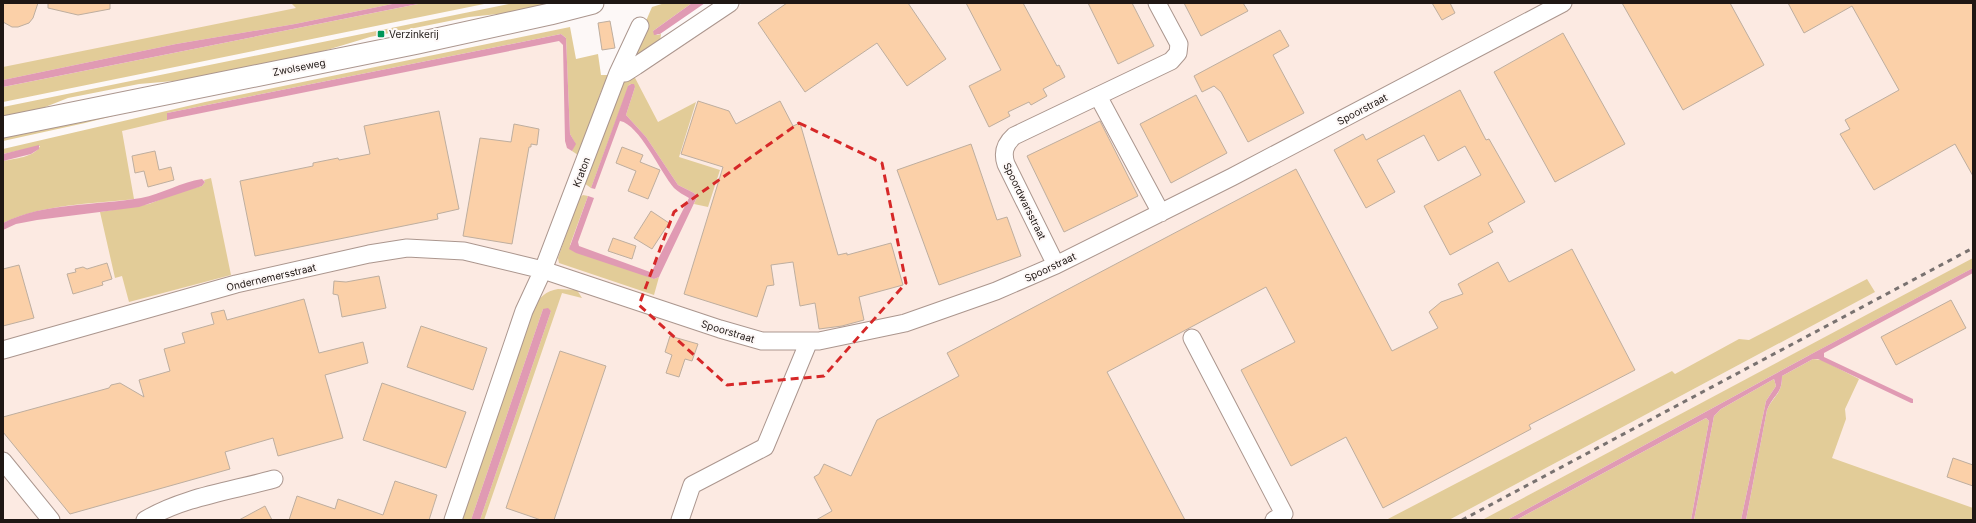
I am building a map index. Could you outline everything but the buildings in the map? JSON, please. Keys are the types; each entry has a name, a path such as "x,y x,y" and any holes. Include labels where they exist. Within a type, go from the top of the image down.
{"main road":[{"name":"Zwolseweg","path":"3,127 418,43 593,3"}],"street":[{"path":"618,74 636,66 730,3"},
{"name":"Spoordwarsstraat","path":"1056,265 1006,164 1003,151 1014,136 1171,61 1178,53 1179,44 1157,3"},
{"name":"Spoorstraat","path":"543,270 720,329 762,341 819,341 905,323 996,291 1056,265 1274,156 1563,3"},
{"name":"Kraton","path":"543,270 618,74 640,26"},
{"path":"1098,96 1161,213"},
{"name":"Ondernemersstraat","path":"3,350 236,284 369,254 407,248 464,251 543,270"},
{"path":"453,520 524,311 543,270"},
{"path":"1192,338 1284,514 1274,520"},
{"path":"680,520 692,486 765,447 809,341"},
{"path":"3,461 51,520"},
{"path":"145,520 166,509 274,479"}],"highlighted area":[{"path":"799,123 882,163 906,283 824,376 727,385 639,305 674,212"}],"shaded area":[{"path":"3,3 404,3 3,84"},
{"path":"291,3 397,3 295,24 176,44 3,80 3,67 296,8"},
{"path":"397,3 423,3 3,87 3,80 176,44 295,24"},
{"path":"423,3 489,3 3,102 3,87"},
{"path":"514,3 560,3 527,11 469,17 370,37 307,56 197,79 139,84 68,98 35,111 3,119 3,107"},
{"path":"665,3 692,3 653,31 657,35 661,34 660,42 636,59 630,58 652,7"},
{"path":"692,3 705,3 660,34 654,35 653,31"},
{"path":"743,3 1973,3 1973,519 1821,469 1809,346 1482,520 1449,520 1800,332 1420,520 3,520 3,158 248,99 559,37 564,41 586,104 612,113 628,81"},
{"path":"570,27 576,59 598,54 601,75 611,75 602,89 578,155 572,151 575,143 570,134 566,38 561,34 167,113 168,120 122,131 134,199 50,208 3,223 3,161 34,153 40,146 3,154 3,149 205,102"},
{"path":"561,34 566,38 570,134 576,144 572,151 567,148 565,141 563,45 559,41 167,120 167,113"},
{"path":"633,74 658,122 696,102 679,157 720,170 708,207 694,204 697,197 694,193 678,185 646,137 626,115 635,87 631,84 629,85 591,188 584,183 622,84"},
{"path":"634,84 635,87 626,115 646,137 678,185 694,193 697,197 659,277 654,279 576,253 569,249 588,196 594,198 578,242 579,246 650,272 652,271 689,198 674,188 635,131 627,124 620,121 595,189 591,188 628,86"},
{"path":"123,111 113,116 85,123 3,141 3,134"},
{"path":"39,145 39,149 31,154 3,161 3,154"},
{"path":"211,178 231,275 129,302 122,276 115,278 100,212 149,204 179,192 202,186 205,182 204,180"},
{"path":"202,179 205,182 202,186 139,207 37,220 16,224 3,230 3,223 36,211 141,198"},
{"path":"583,195 588,196 570,245 654,279 659,277 654,295 559,263 558,258 579,198"},
{"path":"1973,258 1973,268 1507,520 1482,520"},
{"path":"1973,268 1973,273 1824,353 1824,357 1913,399 1913,403 1818,359 1813,359 1782,376 1781,387 1767,410 1746,520 1741,520 1766,401 1776,386 1774,379 1721,409 1714,416 1694,520 1691,520 1709,421 1706,418 1516,520 1507,520 1817,351"},
{"path":"1867,279 1875,292 1449,520 1386,520 1672,371 1675,374 1739,339 1749,340"},
{"path":"558,289 577,290 582,298 562,293 484,520 480,520 551,311 543,309 471,520 461,520 534,308 543,295"},
{"path":"548,308 551,311 480,520 471,520 543,309"},
{"path":"1813,359 1822,360 1859,379 1845,409 1846,419 1832,458 1973,508 1973,520 1746,520 1767,410 1781,387 1782,376"},
{"path":"1774,379 1776,386 1766,401 1741,520 1694,520 1714,416 1721,409"},
{"path":"1706,418 1709,421 1691,520 1516,520"}],"railway":[{"path":"1462,520 1973,248"}],"place":[{"name":"Verzinkerij","path":"381,34"}]}
